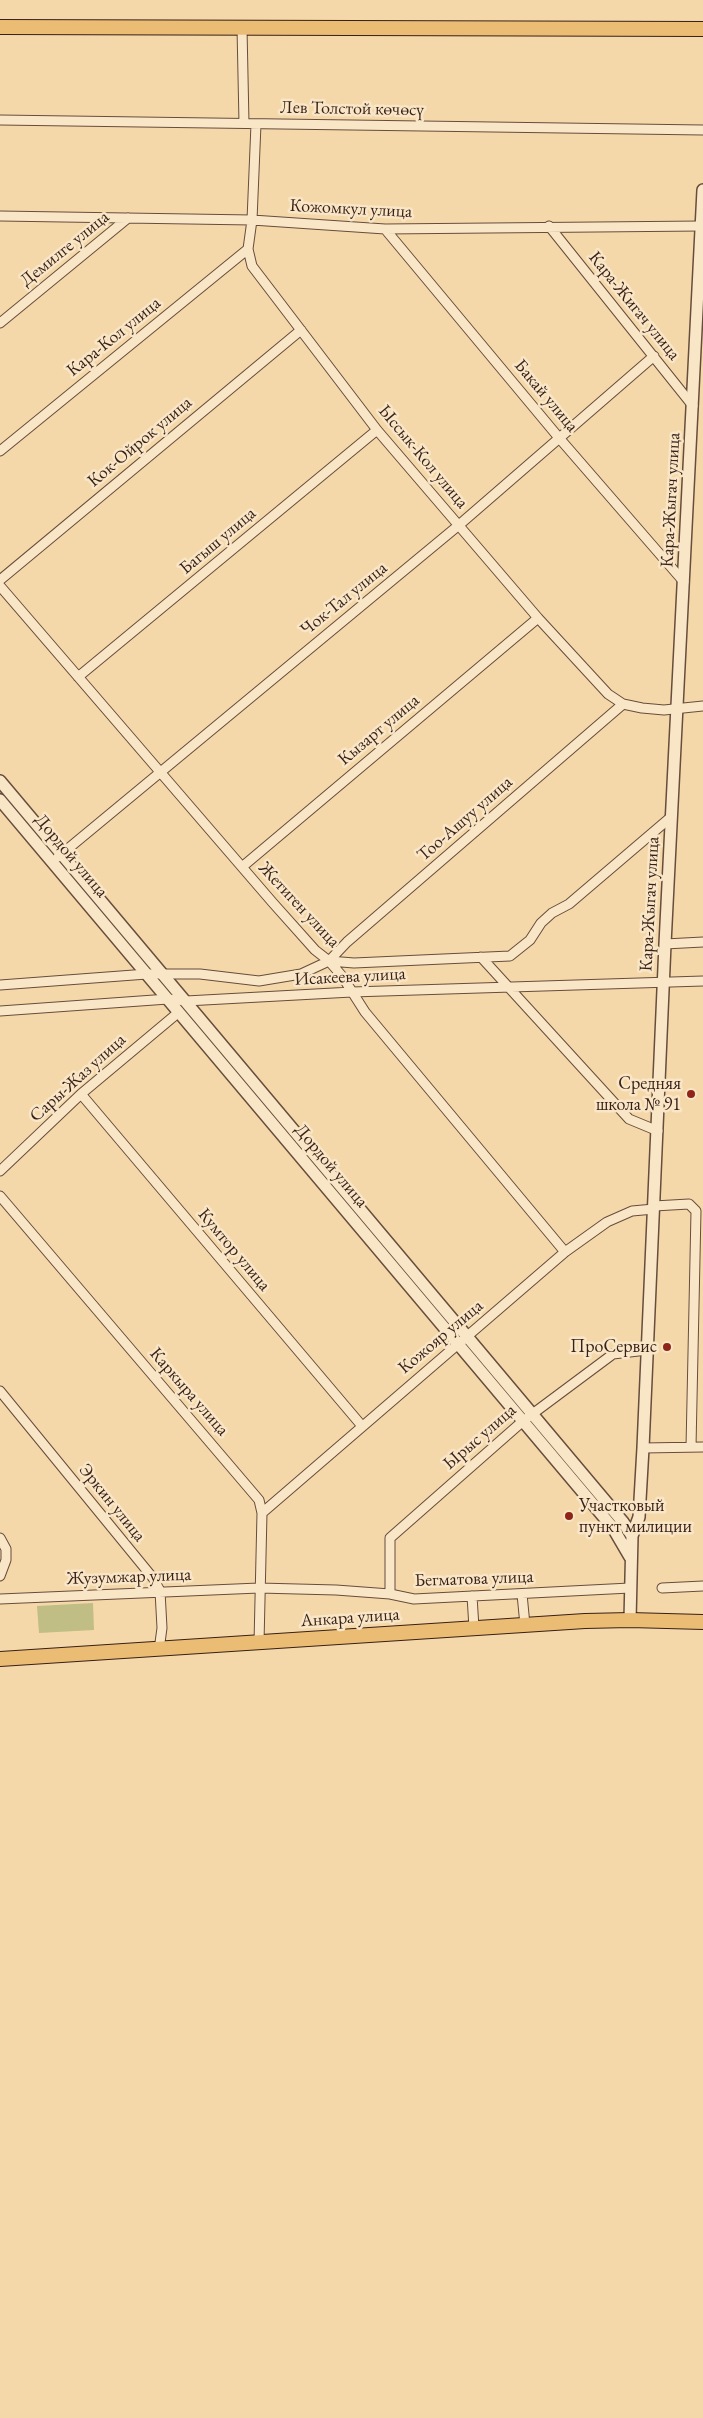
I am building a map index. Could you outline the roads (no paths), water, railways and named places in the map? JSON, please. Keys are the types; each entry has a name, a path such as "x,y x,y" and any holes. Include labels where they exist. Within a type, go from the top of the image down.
{"main road":[{"path":"0,27 703,29"},
{"name":"Анкара улица","path":"0,1659 525,1625 630,1620 703,1622"}],"street":[{"path":"242,28 244,123"},
{"name":"Лев Толстой көчөсү","path":"0,120 703,130"},
{"name":"Ыссык-Кол улица","path":"256,124 252,220 248,249 252,266 301,330 378,430 538,618 608,694 624,704 664,710 703,706"},
{"name":"Кара-Жыгач улица","path":"630,1620 632,1536 637,1522 643,1448 671,817 703,190"},
{"name":"Кожомкул улица","path":"0,216 252,220 385,229 701,226"},
{"name":"Демилге улица","path":"0,324 128,218"},
{"name":"Кара-Жигач улица","path":"549,226 693,406"},
{"name":"Бакай улица","path":"385,229 560,439 684,582"},
{"name":"Кара-Кол улица","path":"0,450 248,249"},
{"name":"Кок-Ойрок улица","path":"0,580 301,330"},
{"name":"Чок-Тал улица","path":"52,862 459,525 654,356"},
{"name":"Багыш улица","path":"78,677 378,430"},
{"name":"Жетиген улица","path":"0,586 161,770 242,867 315,950 329,961 365,1012 565,1252"},
{"name":"Кызарт улица","path":"242,867 538,618"},
{"name":"Тоо-Ашуу улица","path":"329,961 347,942 624,704"},
{"name":"Дордой улица","path":"0,781 468,1336 613,1528 632,1559"},
{"name":"Дордой улица","path":"0,800 458,1344 624,1522 632,1536"},
{"name":"Исакеева улица","path":"0,985 147,974 200,974 259,981 301,974 329,961 354,963 510,956 521,949 541,923 552,913 569,904 671,817"},
{"path":"665,944 703,942"},
{"path":"481,957 629,1119 658,1131"},
{"name":"Исакеева улица","path":"0,1011 168,999 186,1001 352,992 703,981"},
{"name":"Сары-Жаз улица","path":"0,1171 81,1094 179,1012"},
{"name":"Кумтор улица","path":"81,1094 362,1426"},
{"name":"Каркыра улица","path":"0,1196 260,1500 262,1513 259,1643"},
{"name":"Кожояр улица","path":"262,1513 565,1252 607,1222 632,1211 689,1204 696,1211 691,1447"},
{"name":"Ырыс улица","path":"390,1594 390,1538 528,1417 613,1354 647,1350"},
{"name":"Эркин улица","path":"0,1391 153,1578 160,1591 162,1628 159,1650"},
{"path":"643,1448 703,1447"},
{"path":"624,1522 637,1522"},
{"path":"0,1538 6,1549 6,1560 0,1576"},
{"path":"662,1588 703,1586"},
{"name":"Жузумжар улица","path":"0,1599 259,1588"},
{"name":"Бегматова улица","path":"259,1588 336,1590 390,1594 414,1598 630,1588"},
{"path":"522,1594 525,1625"},
{"path":"472,1596 474,1628"}],"place":[{"name":"Средняя школа № 91","path":"691,1094"},
{"name":"ПроСервис","path":"667,1347"},
{"name":"Участковый пункт милиции","path":"569,1516"}]}
